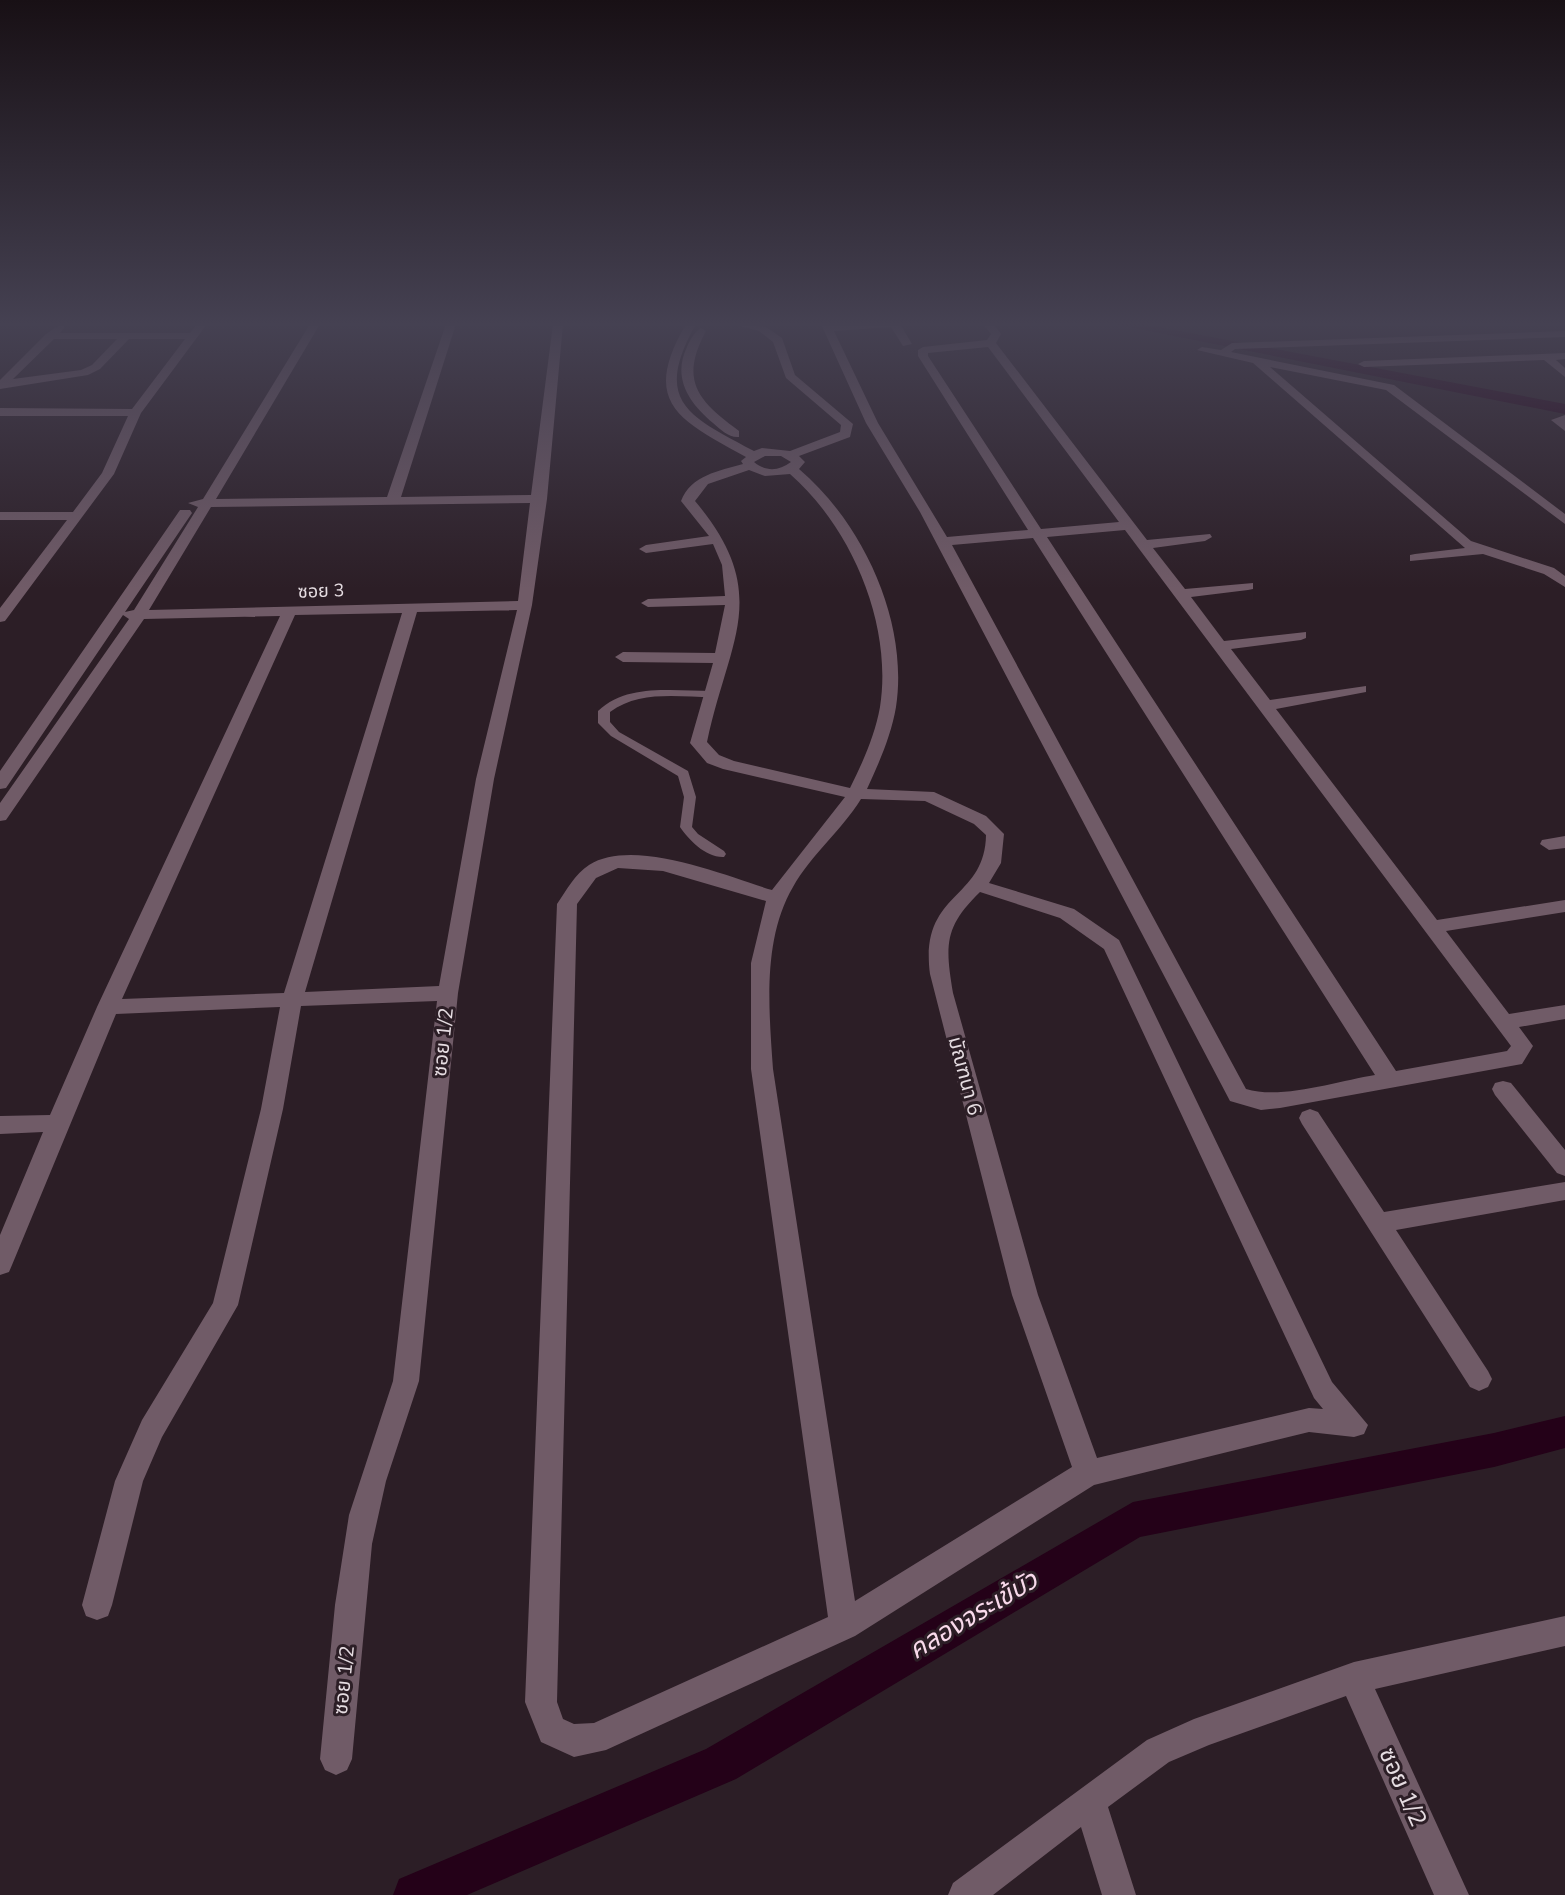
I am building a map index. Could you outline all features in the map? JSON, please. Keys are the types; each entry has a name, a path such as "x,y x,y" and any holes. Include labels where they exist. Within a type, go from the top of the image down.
{"street":[{"path":"0,618 119,456 135,413 59,412"},
{"path":"0,816 139,615 251,412"},
{"path":"0,784 199,503 258,412"},
{"path":"393,500 422,412"},
{"name":"ซอย 1/2","path":"336,1759 362,1518 373,1473 396,1418 406,1381 448,993 485,779 525,605 549,412"},
{"path":"688,412 703,429 754,458 792,462 818,491 851,536 885,634 890,675 889,700 855,794 777,898 766,938 758,988 762,1069 844,1625"},
{"path":"708,412 768,473 846,434 847,424 833,412"},
{"path":"867,412 943,542 1238,1095 1261,1102 1280,1100 1514,1058 1522,1046 1505,1022 1144,545 1051,412"},
{"path":"959,412 1390,1080"},
{"path":"1316,412 1466,544 1479,551 1549,571 1565,583"},
{"path":"1423,412 1565,520"},
{"path":"1565,419 1557,420 1565,427"},
{"path":"712,694 729,641 732,600 717,539 688,501 688,495 700,483 754,458"},
{"path":"199,503 540,499"},
{"path":"0,516 77,516"},
{"path":"943,542 1130,525"},
{"path":"1144,545 1205,537"},
{"path":"646,549 717,539"},
{"path":"1415,558 1479,551"},
{"path":"1181,594 1248,586"},
{"path":"648,603 732,600"},
{"name":"ซอย 3","path":"118,615 525,605"},
{"path":"97,1605 129,1481 152,1429 225,1305 272,1109 292,999 411,608"},
{"path":"0,1265 56,1123 107,1007 289,612"},
{"path":"1221,646 1301,635"},
{"path":"623,657 724,658"},
{"path":"1266,706 1360,689"},
{"name":"มัณฑนา 6","path":"712,694 698,743 713,759 855,794 928,796 980,820 995,834 996,853 979,886 945,919 937,954 943,993 1025,1295 1088,1473"},
{"path":"777,898 666,867 616,862 597,868 567,904 541,1702 544,1721 559,1737 574,1743 595,1739 844,1625 1088,1473 1309,1420 1354,1425 1323,1390 1112,945 1093,926 1054,908 979,886"},
{"path":"1433,927 1565,906"},
{"path":"107,1007 448,993"},
{"path":"1505,1022 1565,1012"},
{"path":"1503,1089 1565,1167"},
{"path":"1310,1118 1479,1379"},
{"path":"0,1125 56,1123"},
{"path":"1378,1223 1565,1191"},
{"path":"965,1895 1158,1751 1193,1735 1354,1678 1565,1631"},
{"name":"ซอย 1/2","path":"1354,1678 1452,1895"},
{"path":"1089,1800 1119,1895"}],"lane":[{"path":"712,694 634,696 613,702 604,711 604,723 615,734 684,774 690,797 686,827 693,837 719,854"}],"waterway":[{"name":"คลองจระเข้บัว","path":"415,1895 721,1764 1133,1520 1494,1450 1565,1432"}]}
